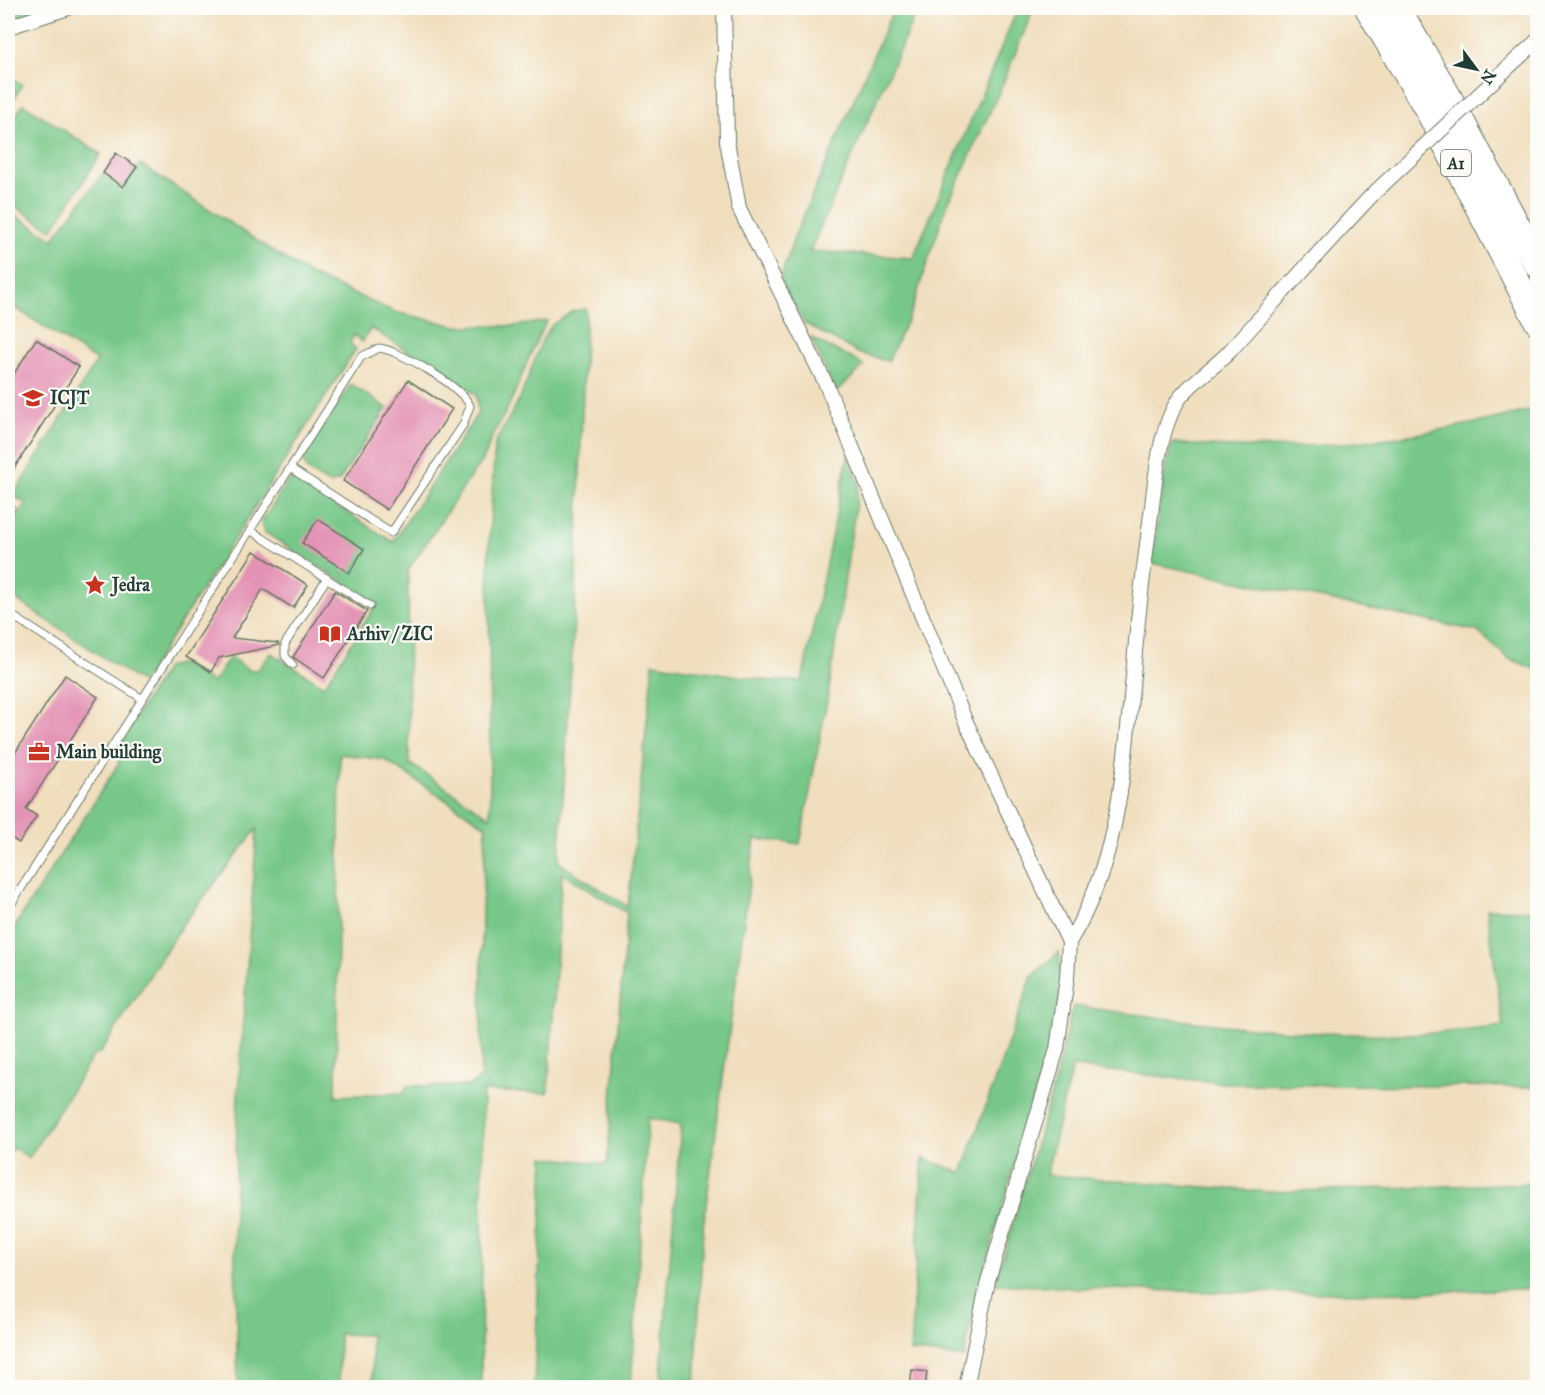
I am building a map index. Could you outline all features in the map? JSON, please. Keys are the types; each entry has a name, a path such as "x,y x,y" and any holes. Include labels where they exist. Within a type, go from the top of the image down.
{"highway":[{"name":"A1","path":"1368,8 1428,110 1538,322"},
{"name":"A1","path":"1397,8 1449,98 1538,265"}],"street":[{"path":"8,27 68,8"},
{"path":"724,8 727,141 739,208 826,384 965,720 1069,942 1067,978 1057,1049 988,1281 966,1388"},
{"path":"1069,942 1086,916 1103,870 1114,829 1126,754 1139,606 1157,467 1168,425 1179,399 1227,354 1372,194 1538,40"}],"lane":[{"path":"8,909 141,698 361,357 379,348 399,353 460,392 467,398 470,406 463,425 391,533 290,468"},
{"path":"249,530 370,606"},
{"path":"292,664 285,656 285,644 327,578"},
{"path":"8,613 141,698"}],"green space":[{"path":"8,8 53,8 8,22"},
{"path":"894,8 918,8 810,251 913,258 1018,8 1034,8 1001,88 945,210 911,312 888,361 858,353 804,323 780,280 795,235"},
{"path":"8,74 22,85 8,109"},
{"path":"23,104 101,154 52,230 8,202 8,129"},
{"path":"140,164 308,274 395,312 456,326 514,326 547,321 486,454 408,570 409,763 490,817 489,542 495,443 521,396 542,340 552,325 573,311 586,309 575,604 559,863 628,907 653,663 771,681 802,681 848,456 859,482 828,695 800,844 755,839 703,1228 695,1387 660,1387 681,1124 648,1118 631,1387 534,1387 544,1157 607,1164 627,913 562,873 548,1093 483,1091 481,1387 373,1387 371,1335 339,1334 339,1387 238,1387 234,1216 238,1093 257,829 182,925 101,1052 93,1056 29,1158 14,1148 8,1154 8,937 119,763 114,749 167,667 182,663 213,683 230,657 249,670 258,670 271,653 324,686 377,603 264,532 261,523 288,481 296,480 393,542 478,413 476,394 371,328 362,342 354,335 350,343 356,349 142,683 8,594 8,532 26,503 13,496 97,361 8,303 8,211 53,239 103,173 123,187","holes":["340,754 385,760 486,826 482,909 481,1078 470,1086 407,1086 404,1093 336,1096"]},
{"path":"811,338 859,362 864,366 836,392"},
{"path":"351,384 387,408 339,481 329,484 308,470 304,456"},
{"path":"1536,409 1537,670 1508,658 1477,631 1151,563 1166,463 1173,443 1219,447 1265,447 1356,442 1446,429"},
{"path":"1487,909 1537,910 1537,1087 1234,1084 1072,1067 1046,1175 1271,1192 1537,1183 1537,1288 1266,1293 995,1284 1054,1084 1073,1006 1234,1026 1342,1034 1449,1032 1503,1026"},
{"path":"1059,952 1062,978 1056,1020 978,1291 964,1358 910,1351 923,1158 962,1173 1032,976"}],"building":[{"path":"116,153 137,167 123,187 103,173"},
{"name":"ICJT","path":"36,339 79,367 8,478 8,383"},
{"path":"408,380 452,409 387,510 343,481"},
{"path":"318,519 364,549 349,573 302,543"},
{"path":"254,551 308,585 293,608 263,589 232,638 278,643 279,645 219,658 211,672 186,657"},
{"name":"Arhiv / ZIC","path":"335,591 367,611 324,678 293,657"},
{"name":"Main building","path":"65,675 98,697 26,809 37,816 19,843 8,836 8,764"},
{"path":"912,1370 927,1372 925,1388 910,1388"}],"place":[{"name":"ICJT","path":"33,398"},
{"name":"Jedra","path":"95,585"},
{"name":"Arhiv / ZIC","path":"330,634"},
{"name":"Main building","path":"39,752"}]}
